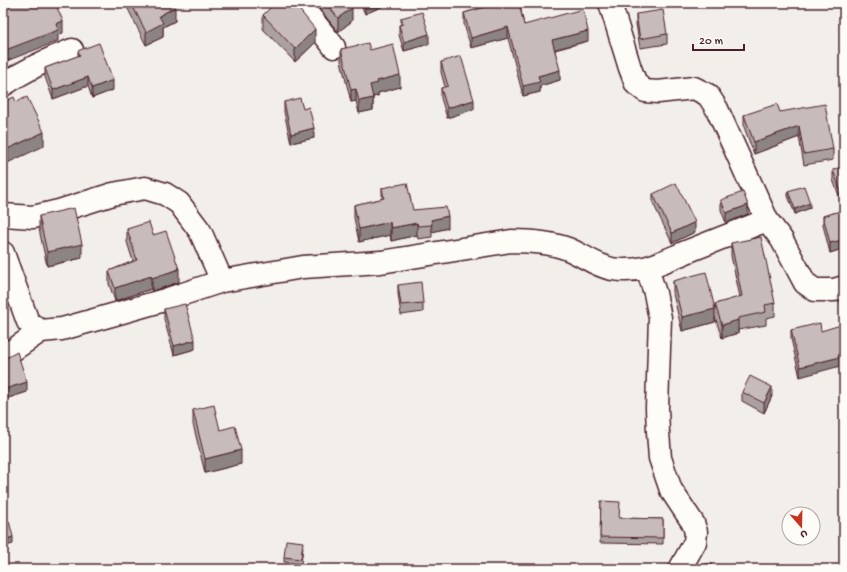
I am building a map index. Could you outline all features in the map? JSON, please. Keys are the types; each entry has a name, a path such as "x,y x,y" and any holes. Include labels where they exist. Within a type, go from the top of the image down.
{"street":[{"path":"299,3 334,47"},
{"path":"610,3 636,84 645,91 658,92 694,88 708,95 717,109 768,220 782,240 805,283 815,290 834,290 844,287"},
{"path":"3,85 29,69 72,50"},
{"path":"3,215 33,217 59,211 113,194 145,188 165,194 179,203 200,231 222,281"},
{"path":"3,355 41,332 62,329 112,316 168,300 222,281 303,267 381,262 511,241 527,241 555,245 568,249 602,267 624,270 647,268 768,220"},
{"path":"3,253 28,322 41,332"},
{"path":"647,268 657,300 660,318 657,408 660,458 671,490 693,523 696,532 695,542 680,569"}],"building":[{"path":"3,3 47,3 48,6 55,3 63,21 56,24 58,30 3,51"},
{"path":"131,3 173,3 175,7 159,16 163,23 146,32"},
{"path":"275,3 294,3 315,29 295,49 263,15"},
{"path":"326,3 349,3 352,8 338,18"},
{"path":"499,3 519,3 524,25 583,9 588,31 552,40 560,70 538,76 540,82 523,86 508,27 471,38 464,13"},
{"path":"663,10 667,34 640,39 636,14"},
{"path":"422,12 429,34 404,42 399,25 403,24 401,18"},
{"path":"99,43 113,80 92,88 88,77 53,90 45,68 80,55 78,51"},
{"path":"368,43 370,50 393,44 400,75 377,81 378,83 370,85 373,98 359,101 356,89 351,90 341,49"},
{"path":"461,56 474,100 447,108 441,88 448,86 441,62"},
{"path":"14,97 16,102 27,97 44,132 3,151 3,102"},
{"path":"300,98 303,109 309,107 314,128 291,134 284,102"},
{"path":"777,104 780,112 825,104 833,149 804,154 799,126 754,142 744,115"},
{"path":"844,166 844,200 833,170"},
{"path":"407,183 413,210 446,207 448,216 431,220 432,225 418,226 417,223 391,228 390,222 359,229 354,205 384,198 382,188"},
{"path":"676,183 695,222 672,233 653,194"},
{"path":"804,186 810,203 795,209 788,191"},
{"path":"743,192 748,205 726,213 721,200"},
{"path":"74,208 82,244 47,252 39,216"},
{"path":"844,210 844,245 842,240 830,243 823,216"},
{"path":"149,222 153,235 166,231 179,269 152,278 151,276 115,288 109,271 137,260 127,229"},
{"path":"761,237 775,303 765,305 766,312 738,318 738,320 722,325 715,304 742,296 731,243"},
{"path":"706,272 715,309 682,317 673,281"},
{"path":"421,282 423,303 401,305 398,285"},
{"path":"185,304 195,340 174,346 164,309"},
{"path":"820,323 821,331 844,324 844,356 800,367 791,330"},
{"path":"17,352 27,382 5,389 3,383 3,357 8,357"},
{"path":"750,376 772,387 764,403 742,392"},
{"path":"214,405 220,430 235,426 241,450 205,459 193,410"},
{"path":"601,501 620,502 619,518 663,519 663,538 600,537"},
{"path":"9,521 13,537 3,540 3,522"},
{"path":"286,540 303,542 301,559 284,557"},
{"path":"711,563 712,569 689,569 690,568"},
{"path":"604,565 656,568 656,569 603,569"}]}
